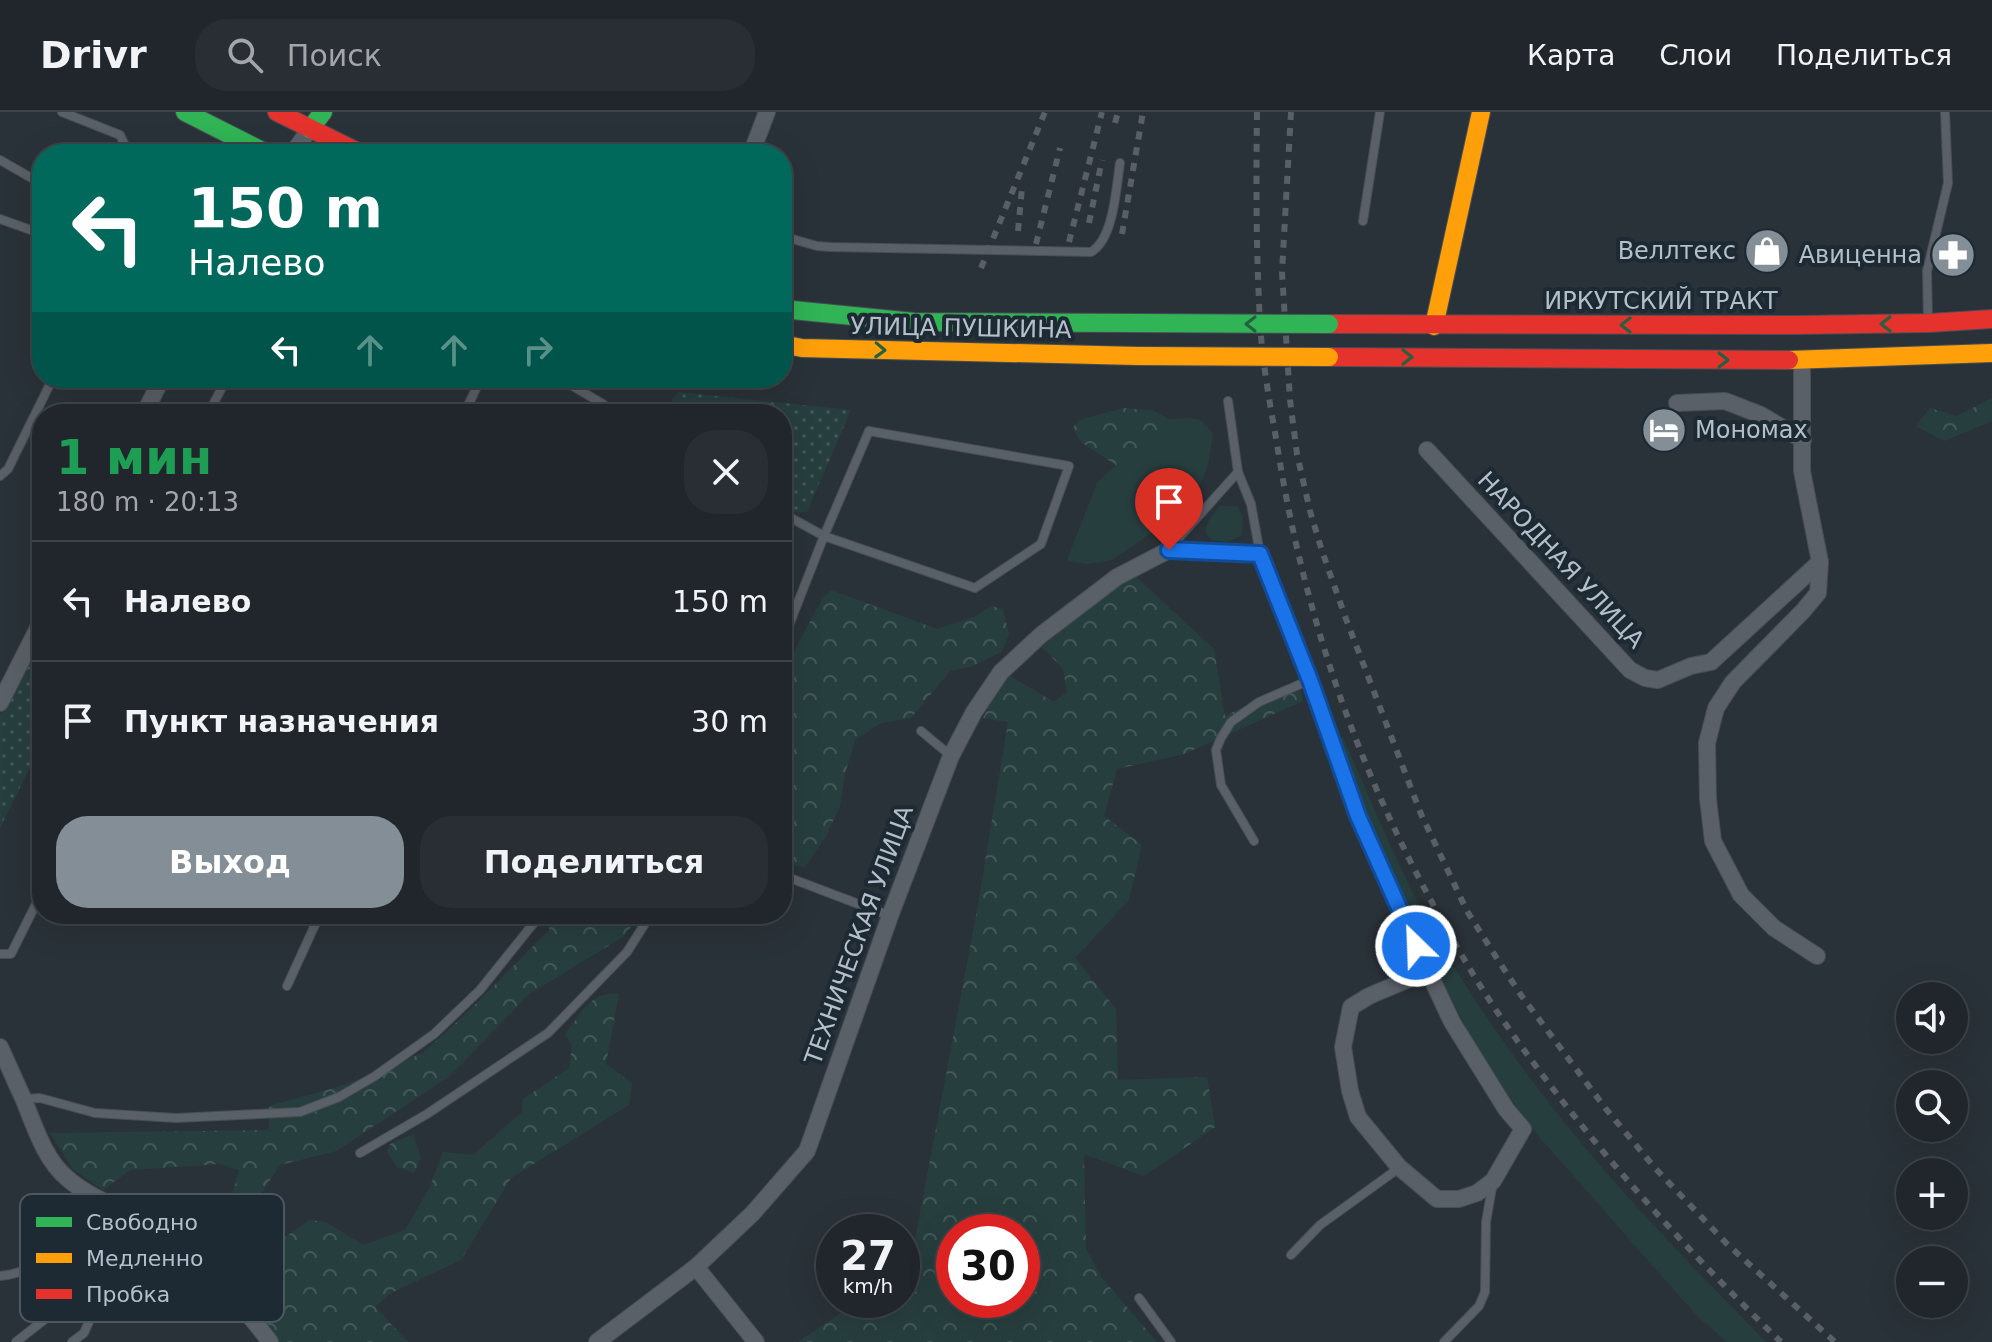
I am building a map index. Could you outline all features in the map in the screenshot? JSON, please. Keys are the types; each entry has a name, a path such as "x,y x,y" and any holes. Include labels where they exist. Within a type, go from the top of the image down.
{"main road":[{"path":"185,112 248,144"},
{"path":"277,112 341,144"},
{"path":"310,129 323,112"},
{"path":"1434,326 1481,112"},
{"name":"УЛИЦА ПУШКИНА","path":"792,310 914,322 1329,324"},
{"name":"ИРКУТСКИЙ ТРАКТ","path":"1329,324 1799,325 1992,319"},
{"name":"УЛИЦА ПУШКИНА","path":"792,346 1138,356 1802,360"},
{"path":"1802,360 1992,353"}],"street":[{"path":"755,144 767,112"},
{"path":"299,144 310,129"},
{"path":"1802,360 1802,471 1820,562 1818,593 1733,682 1716,708 1707,743 1709,818 1713,841 1741,895 1774,928 1817,956"},
{"path":"1677,403 1725,401 1761,415 1803,440"},
{"name":"НАРОДНАЯ УЛИЦА","path":"1427,450 1630,670 1645,678 1658,680 1691,666 1711,662 1820,562"},
{"path":"1169,550 1260,554 1310,680 1358,816 1428,971 1452,1022 1506,1109 1523,1129 1493,1181 1477,1193 1459,1199 1437,1199 1399,1167 1358,1117 1343,1047 1351,1007 1428,971"},
{"name":"ТЕХНИЧЕСКАЯ УЛИЦА","path":"597,1342 696,1267 753,1213 807,1151 890,916 951,756 974,712 1001,672 1041,635 1117,577 1169,550"},
{"path":"0,703 32,640"},
{"path":"0,1047 43,1147 65,1177 90,1194"},
{"path":"696,1267 756,1342"},
{"path":"254,1322 270,1342"}],"lane":[{"path":"62,112 120,135 124,144"},
{"path":"1363,221 1380,112"},
{"path":"1929,323 1927,271 1948,183 1945,112"},
{"path":"0,160 32,178"},
{"path":"792,239 830,247 1091,252 1101,244 1107,231 1120,163"},
{"path":"0,219 32,230"},
{"path":"576,388 603,404"},
{"path":"1228,401 1238,472 1251,504 1260,554"},
{"path":"0,476 8,469 32,420"},
{"path":"792,518 824,536 975,588 1041,544 1069,466 869,431 824,536 792,618"},
{"path":"1169,550 1238,472"},
{"path":"1254,841 1221,785 1216,750 1231,722 1259,702 1310,680"},
{"path":"921,731 951,756"},
{"path":"792,879 890,916"},
{"path":"0,954 11,954 32,912"},
{"path":"287,986 315,924"},
{"path":"23,1099 40,1098 95,1113 176,1118 300,1112 339,1097 434,1034 480,990 533,924"},
{"path":"360,1153 427,1114 548,1033 627,952 645,924"},
{"path":"1291,1255 1320,1225 1399,1167"},
{"path":"1444,1342 1479,1306 1485,1292 1486,1222 1493,1181"},
{"path":"0,1276 20,1271"},
{"path":"1139,1298 1171,1342"},
{"path":"16,1342 41,1322"},
{"path":"72,1342 84,1333 89,1322"}],"green space":[{"path":"678,392 851,410 807,512 798,513 792,510 792,404 670,404"},
{"path":"1992,398 1992,421 1944,441 1916,426 1930,408 1957,416"},
{"path":"1124,408 1154,411 1168,419 1142,452 1116,465 1081,442 1073,428 1079,420"},
{"path":"1168,419 1201,420 1213,434 1208,465 1199,488 1183,511 1112,560 1087,564 1067,560 1097,483 1116,465 1142,452"},
{"path":"1220,506 1237,506 1243,517 1242,535 1228,542 1212,540 1205,532 1209,520"},
{"path":"1132,573 1214,649 1225,716 1299,679 1303,701 1184,754 1117,769 1104,816 1142,845 1129,900 1075,958 1116,1009 1118,1080 1207,1077 1215,1127 1144,1176 1084,1154 1086,1249 1101,1277 1157,1342 798,1342 833,1318 920,1318 920,1214 978,905 1008,722 983,718 1005,673 1054,702 1067,692 1063,669 1042,647"},
{"path":"831,590 937,629 974,617 991,606 1003,609 1009,635 1001,652 973,666 950,671 911,718 881,723 855,740 840,806 826,836 805,867 792,865 792,655 823,598"},
{"path":"32,652 32,763 0,828 0,715"},
{"path":"1343,737 1414,896 1462,980 1506,1045 1601,1167 1766,1342 1727,1342 1697,1316 1541,1139 1515,1105 1477,1048 1435,969 1365,815 1338,740"},
{"path":"551,924 633,924 623,937 529,994 450,1076 336,1151 280,1165 261,1194 233,1194 239,1170 220,1164 130,1170 103,1190 73,1169 50,1133 269,1130 269,1106 341,1086 423,1053 548,931"},
{"path":"619,994 606,1064 632,1083 629,1105 511,1178 461,1260 391,1293 375,1307 408,1342 279,1342 265,1322 284,1322 284,1238 309,1220 326,1222 363,1245 405,1230 429,1189 443,1152 473,1155 522,1112 523,1099 569,1068 572,1046 565,1034 581,1012 601,996"},
{"path":"413,1134 421,1158 414,1173 397,1167 387,1152 390,1144"}],"railway":[{"path":"981,268 1045,112"},
{"path":"1069,242 1102,112"},
{"path":"1115,123 1118,112"},
{"path":"1122,234 1143,112"},
{"path":"1257,112 1260,321 1277,444 1300,563 1316,620 1376,789 1454,942 1490,1002 1531,1060 1632,1186 1781,1342"},
{"path":"1291,112 1282,272 1290,400 1297,454 1322,551 1421,814 1467,911 1521,995 1606,1109 1655,1168 1727,1244 1835,1342"},
{"path":"1036,244 1060,148"},
{"path":"1089,223 1102,160"},
{"path":"1018,231 1022,188"}],"traffic: fast":[{"path":"185,112 248,144"},
{"path":"310,129 323,112"},
{"path":"792,310 914,322 1138,323"},
{"path":"1138,323 1329,324"}],"traffic: slow":[{"path":"1434,326 1481,112"},
{"path":"792,346 1138,356"},
{"path":"1789,360 1992,353"},
{"path":"1138,356 1329,357"}],"traffic: jam":[{"path":"277,112 342,144"},
{"path":"1329,324 1799,325 1992,319"},
{"path":"1329,357 1789,360"}],"place":[{"name":"Веллтекс","path":"1767,251"},
{"name":"Авиценна","path":"1953,255"},
{"name":"Мономах","path":"1664,430"}],"route":[{"path":"1169,550 1260,554 1310,680 1358,816 1416,946"}]}
